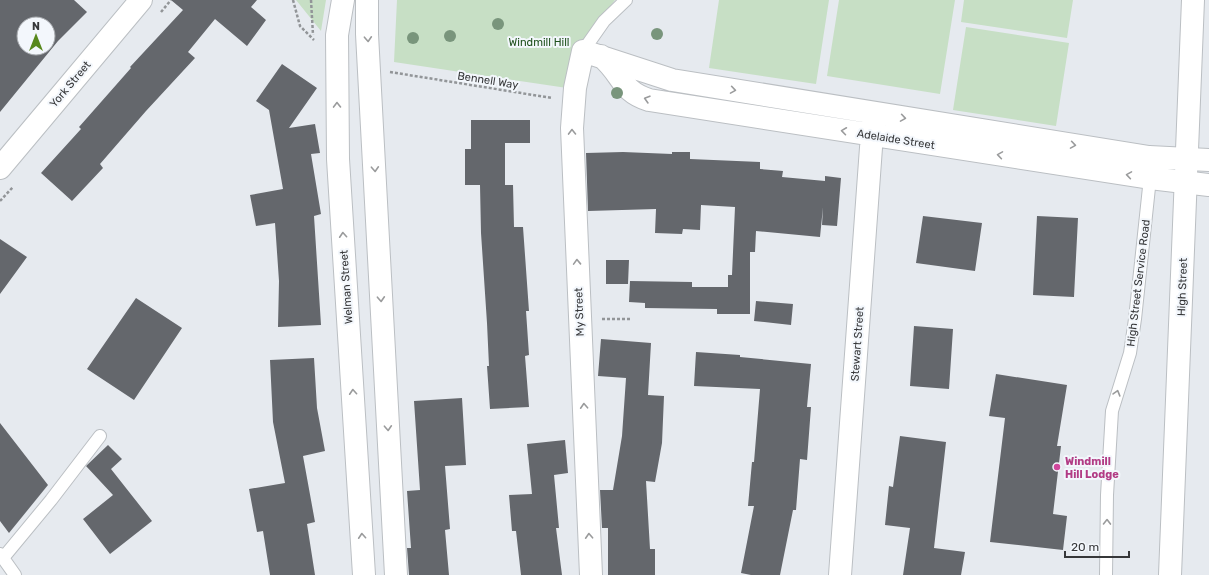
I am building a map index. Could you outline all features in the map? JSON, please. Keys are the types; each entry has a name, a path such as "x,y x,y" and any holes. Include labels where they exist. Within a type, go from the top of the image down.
{"street":[{"name":"York Street","path":"0,168 141,0"},
{"name":"Welman Street","path":"343,0 337,35 338,159 364,575"},
{"path":"367,0 367,34 396,575"},
{"name":"High Street","path":"1170,575 1193,0"},
{"name":"Adelaide Street","path":"592,54 672,80 874,113 1046,151 1150,168 1186,183 1209,185"},
{"name":"Adelaide Street","path":"592,54 610,64 627,89 633,94 649,100 704,110 872,135 1046,151"},
{"name":"My Street","path":"591,575 572,128 573,102 592,54"},
{"path":"669,104 672,80"},
{"path":"704,110 707,86"},
{"path":"766,119 769,95"},
{"name":"Stewart Street","path":"840,575 874,113"},
{"name":"Adelaide Street","path":"1150,168 1187,158 1209,160"}],"lane":[{"path":"592,54 604,21 626,0"},
{"name":"High Street Service Road","path":"1106,575 1107,495 1112,411 1130,353 1150,168"},
{"path":"15,575 1,556 51,500 100,436"}],"path":[{"path":"293,0 300,26 314,38"},
{"path":"311,0 314,38 316,44"},
{"name":"Bennell Way","path":"400,73 573,102"},
{"path":"580,318 632,318"}],"green space":[{"path":"296,0 326,0 321,31"},
{"name":"Windmill Hill","path":"397,0 615,0 586,38 567,88 394,62"},
{"path":"719,0 829,0 816,84 709,68"},
{"path":"839,0 955,0 940,94 827,76"},
{"path":"964,0 1073,0 1067,38 961,22"},
{"path":"966,27 1069,43 1056,126 953,110"}],"building":[{"path":"0,0 74,0 87,12 56,43 56,16 16,16 16,56 46,56 0,112"},
{"path":"171,0 257,0 251,7 266,20 247,46 215,19 188,52 195,58 100,164 103,168 72,201 41,173 81,129 79,127 131,68 130,67 183,10"},
{"path":"282,64 317,88 289,128 315,124 320,153 311,154 321,214 314,216 321,325 278,327 279,281 275,223 256,226 250,195 283,189 269,110 256,101"},
{"path":"471,120 530,120 530,143 505,143 505,185 513,185 514,227 523,227 529,311 526,311 529,355 525,356 529,407 490,409 480,185 465,185 465,149 471,149"},
{"path":"623,152 672,154 672,152 690,152 690,159 760,162 760,169 783,171 782,177 825,181 825,176 841,178 837,226 822,225 823,207 820,237 756,231 755,252 750,252 750,314 717,314 717,309 645,308 645,303 629,302 630,281 692,282 692,287 728,287 728,275 732,275 735,207 701,205 700,230 683,229 682,234 655,233 656,209 588,211 586,153"},
{"path":"923,216 982,223 975,271 916,263"},
{"path":"1037,216 1078,218 1074,297 1033,295"},
{"path":"0,239 27,257 0,294"},
{"path":"606,260 629,260 628,284 606,284"},
{"path":"136,298 182,328 134,400 87,369"},
{"path":"756,301 793,304 791,325 754,321"},
{"path":"914,326 953,329 949,389 910,386"},
{"path":"601,339 651,343 648,395 664,396 662,443 655,482 646,481 650,549 655,549 655,575 608,575 608,528 602,528 600,490 613,490 622,436 626,378 598,376"},
{"path":"696,352 740,355 740,357 811,364 807,407 811,407 807,460 800,459 796,510 793,510 780,575 751,575 741,573 754,506 748,506 752,462 754,462 760,389 694,386"},
{"path":"314,358 317,408 325,451 303,456 315,522 307,524 315,575 270,575 263,531 257,532 249,489 285,483 273,422 270,360"},
{"path":"996,374 1067,385 1057,446 1061,446 1053,514 1067,516 1063,550 990,542 1005,418 989,416"},
{"path":"462,398 466,465 445,466 450,529 445,530 449,575 409,575 407,548 411,548 407,491 420,490 414,401"},
{"path":"0,423 48,485 9,533 0,521"},
{"path":"900,436 946,442 934,548 965,552 961,575 903,575 910,528 885,525 889,486 893,487"},
{"path":"565,440 568,473 554,475 559,528 556,528 562,575 521,575 516,531 512,531 509,495 532,494 527,444"},
{"path":"108,445 122,459 111,469 152,521 110,554 83,519 113,495 86,466"}],"place":[{"name":"Windmill Hill Lodge","path":"1057,467"}]}
